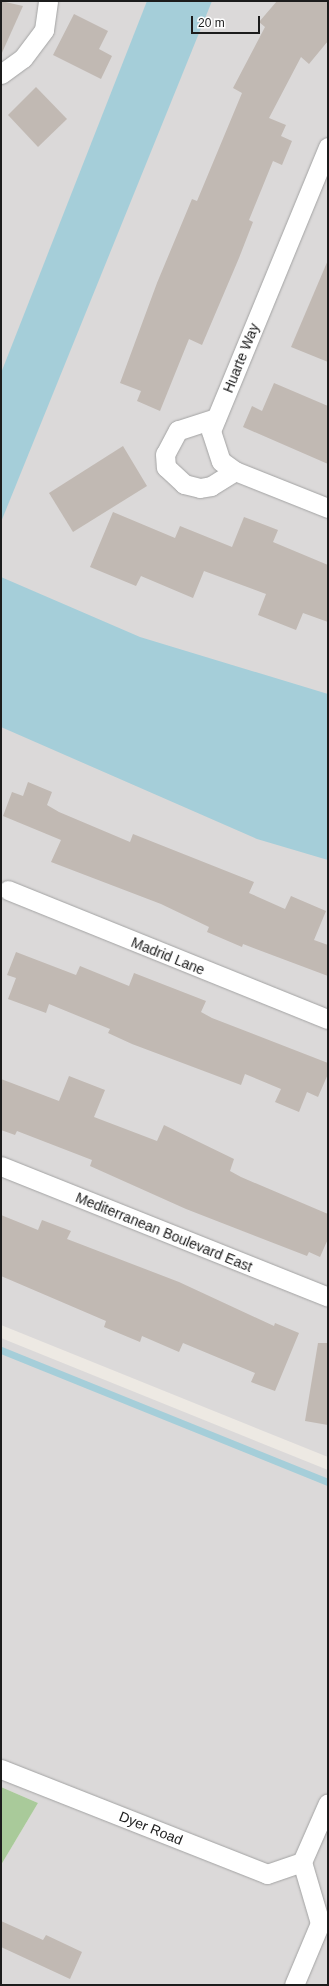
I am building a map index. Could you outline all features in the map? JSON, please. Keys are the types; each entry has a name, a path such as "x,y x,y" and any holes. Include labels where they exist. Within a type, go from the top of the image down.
{"street":[{"path":"1,74 23,58 44,30 48,1"},
{"name":"Huarte Way","path":"328,146 211,431 213,445 221,461 235,471 328,508"},
{"path":"216,418 178,430 164,454 166,467 184,484 200,488 211,486 235,471"},
{"name":"Madrid Lane","path":"8,890 328,1019"},
{"name":"Mediterranean Boulevard East","path":"1,1166 328,1297"},
{"name":"Dyer Road","path":"1,1769 268,1874 302,1862"},
{"path":"294,1985 320,1923 302,1862 328,1803"}],"shaded area":[{"path":"1,1 328,1 328,1457 1,1325"},
{"path":"1,1338 328,1470 328,1985 1,1985 1,1865 38,1803 1,1787"}],"green space":[{"path":"1,1787 38,1803 1,1865"}],"water":[{"path":"147,1 212,1 1,522 1,373"},
{"path":"1,577 140,637 328,694 328,860 257,839 1,727"}],"building":[{"path":"1,1 23,6 1,55"},
{"path":"277,1 328,1 328,41 309,64 301,57 269,118 286,125 281,136 292,141 282,165 273,161 249,220 253,222 202,345 189,339 160,411 137,401 141,391 120,383 157,283 192,199 197,201 242,93 233,88 265,27 259,22"},
{"path":"74,14 108,31 99,49 112,56 101,79 53,55"},
{"path":"36,87 67,119 38,147 8,115"},
{"path":"328,260 328,362 291,347"},
{"path":"274,383 328,406 328,464 243,427 252,406 262,411"},
{"path":"123,446 147,486 73,532 49,493"},
{"path":"113,512 175,538 180,526 232,547 244,517 278,530 273,542 328,565 328,622 303,613 296,630 258,615 266,594 204,571 193,598 141,576 136,586 90,567"},
{"path":"28,782 52,792 47,805 59,812 130,842 133,834 254,882 249,893 285,909 291,896 326,911 314,940 328,945 328,976 243,944 242,947 207,932 209,927 161,904 51,862 61,840 3,816 12,792 23,796"},
{"path":"16,952 76,975 80,966 129,986 134,973 206,1001 201,1012 212,1018 328,1063 328,1074 318,1097 307,1092 299,1112 275,1102 281,1089 245,1074 241,1085 132,1044 108,1033 110,1029 49,1004 46,1013 8,999 16,978 7,975"},
{"path":"69,1076 105,1090 94,1117 157,1141 164,1125 234,1159 230,1171 241,1177 328,1214 328,1239 320,1257 309,1252 307,1256 186,1209 90,1166 92,1160 17,1131 15,1135 1,1130 1,1079 59,1101"},
{"path":"1,1215 38,1230 42,1220 71,1231 67,1239 179,1282 274,1326 275,1323 299,1333 275,1391 251,1382 255,1373 183,1343 179,1352 142,1336 140,1342 104,1327 106,1321 1,1276"},
{"path":"318,1343 328,1343 328,1425 305,1421"},
{"path":"1,1921 43,1940 46,1935 82,1952 70,1979 1,1947"}],"waterway":[{"path":"1,1350 328,1482"}]}
